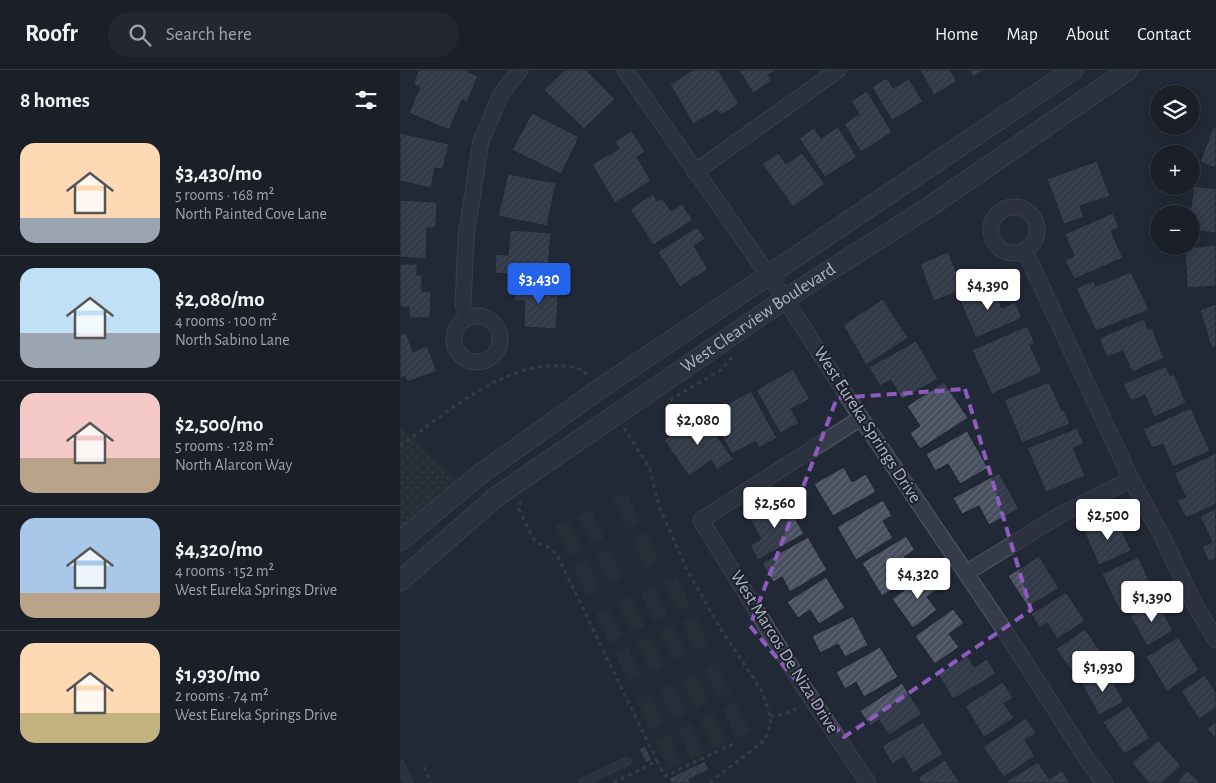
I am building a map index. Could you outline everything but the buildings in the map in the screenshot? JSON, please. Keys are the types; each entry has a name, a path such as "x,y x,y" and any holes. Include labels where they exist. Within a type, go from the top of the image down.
{"street":[{"path":"467,318 462,304 466,236 481,141 501,94 520,70"},
{"name":"West Eureka Springs Drive","path":"625,70 785,299 1090,764 1105,783"},
{"path":"695,172 838,70"},
{"name":"West Clearview Boulevard","path":"400,541 479,475 598,390 1073,70"},
{"name":"West Clearview Boulevard","path":"400,581 496,497 785,299 929,207 1128,70"},
{"path":"1025,251 1131,479 1162,536 1195,605 1216,640"},
{"name":"West Marcos De Niza Drive","path":"862,418 701,520 813,701 868,783"},
{"path":"966,573 1060,515 1131,479"}],"lane":[{"path":"582,783 627,761"},
{"path":"400,764 409,783"}],"path":[{"path":"668,402 721,370 734,355"},
{"path":"400,446 469,395 511,376 535,368 566,365 583,370 592,382"},
{"path":"621,424 649,467 659,506 686,568 722,630 762,691 770,716 771,724 765,740 709,783"},
{"path":"618,434 632,425"},
{"path":"523,496 518,508 532,537 536,542 550,548 557,555 665,776 733,744"},
{"path":"770,716 793,711 813,701"},
{"path":"613,783 658,761"},
{"path":"424,767 431,783"}],"highlighted area":[{"path":"965,389 1031,610 844,737 750,626 837,398"}],"shaded area":[{"path":"400,426 456,480 400,529"},
{"path":"627,493 640,522 627,529 613,499"},
{"path":"591,510 604,539 591,545 577,516"},
{"path":"568,520 582,549 568,555 555,526"},
{"path":"646,533 659,562 646,569 632,539"},
{"path":"609,549 623,578 610,584 596,555"},
{"path":"587,560 600,589 587,595 573,566"},
{"path":"677,576 690,605 677,611 663,582"},
{"path":"654,586 668,615 654,622 641,593"},
{"path":"632,597 645,626 632,632 618,603"},
{"path":"609,607 623,636 609,643 596,613"},
{"path":"695,616 709,645 695,651 682,622"},
{"path":"673,626 686,655 673,661 659,632"},
{"path":"650,637 664,666 651,672 637,643"},
{"path":"628,647 642,676 628,682 615,653"},
{"path":"717,663 731,692 718,698 704,669"},
{"path":"695,673 709,702 696,709 682,680"},
{"path":"673,684 686,713 673,719 659,690"},
{"path":"650,694 664,723 651,730 637,700"},
{"path":"736,702 750,732 736,738 723,709"},
{"path":"714,713 727,742 714,748 700,719"},
{"path":"691,724 705,753 691,759 678,730"},
{"path":"669,734 682,763 669,769 655,740"}]}
